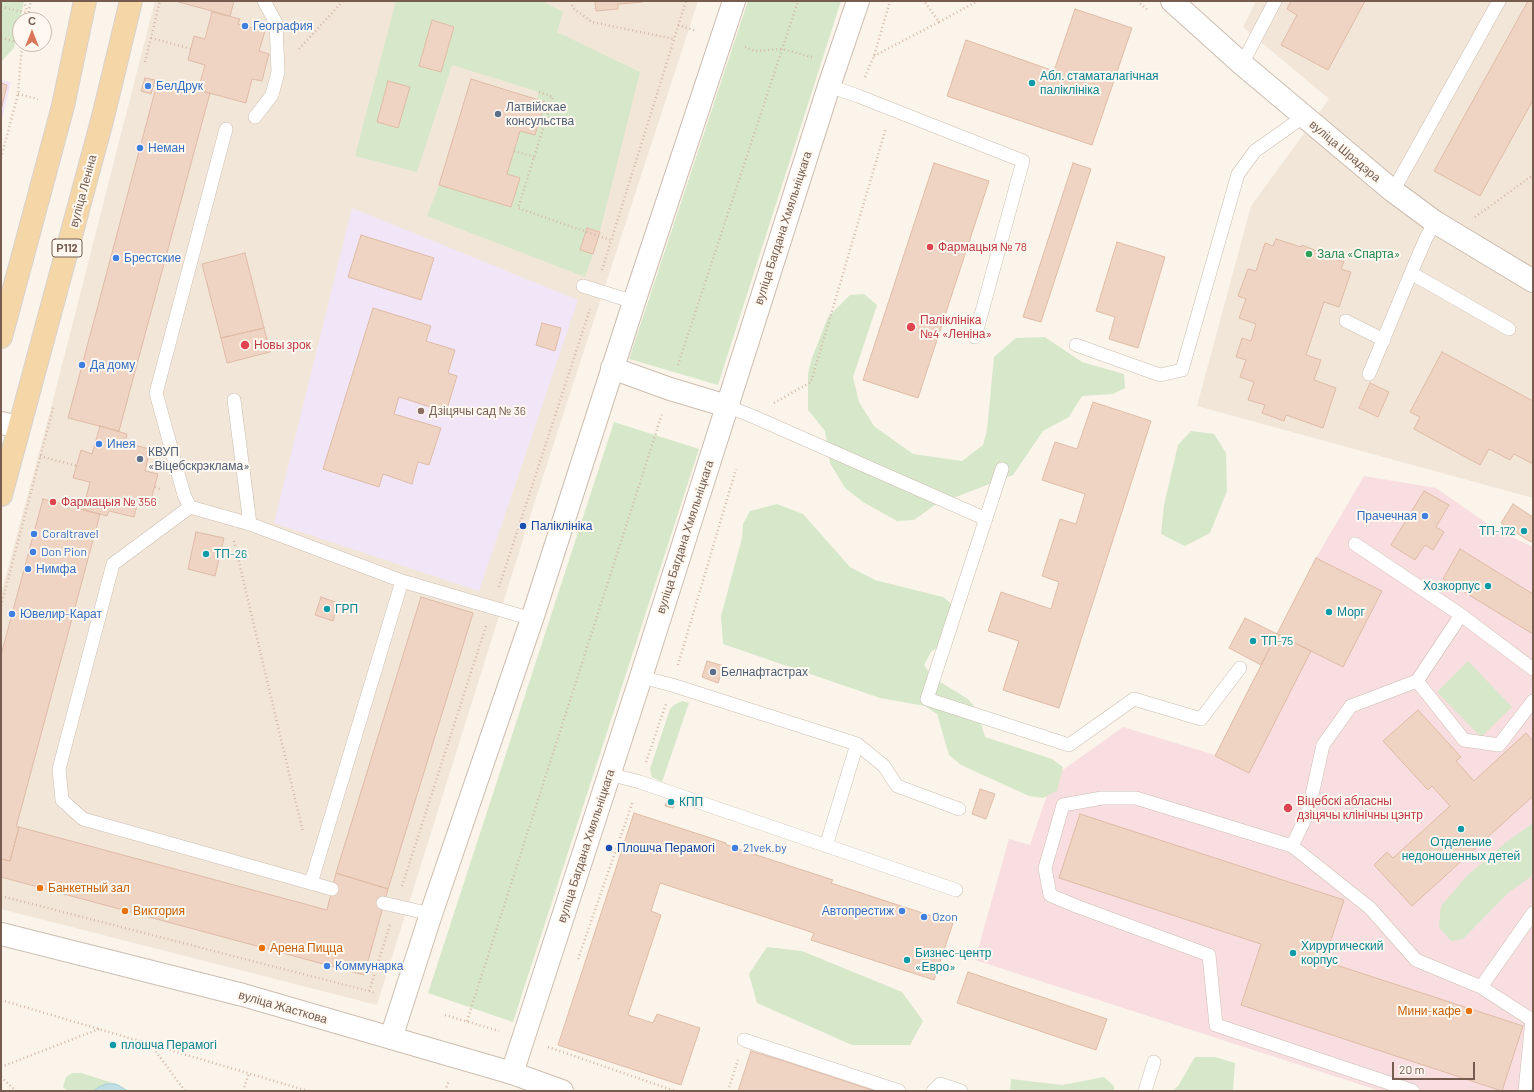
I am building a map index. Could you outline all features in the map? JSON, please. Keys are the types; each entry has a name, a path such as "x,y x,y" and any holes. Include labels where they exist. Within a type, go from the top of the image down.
{"main road":[{"path":"1,337 63,106 85,1"},
{"name":"вуліца Леніна","path":"1,495 10,425 99,130 131,1"}],"street":[{"path":"391,1038 431,914 532,619 612,368 734,1"},
{"name":"вуліца Багдана Хмяльніцкага","path":"512,1073 641,676 836,64 858,1"},
{"name":"вуліца Шрадэра","path":"1172,1 1242,64 1393,191 1435,222 1533,281"},
{"path":"612,368 670,389 727,406"},
{"name":"вуліца Жасткова","path":"1,934 243,995 512,1073 562,1091"}],"lane":[{"path":"255,116 272,95 278,72 276,23 264,1"},
{"path":"1242,64 1275,1"},
{"path":"1393,191 1499,1"},
{"path":"829,86 1023,161 975,337"},
{"path":"1076,345 1160,376 1182,370 1238,174 1255,151 1303,116"},
{"path":"226,130 156,393 184,495 190,507 250,524 402,581 532,619"},
{"path":"1369,374 1426,238 1435,222"},
{"path":"1411,273 1509,329"},
{"path":"583,286 634,302"},
{"path":"1346,321 1384,340"},
{"path":"234,400 250,524"},
{"path":"727,406 986,519"},
{"path":"1002,469 928,699 1069,745 1134,699 1201,719 1240,668"},
{"path":"190,507 112,564 59,769 62,800 83,819 332,889"},
{"path":"1354,544 1461,615 1533,670"},
{"path":"311,883 402,581"},
{"path":"1292,846 1308,813 1323,745 1351,706 1417,681 1461,615"},
{"path":"641,676 857,744 884,766 897,786 959,809"},
{"path":"1417,681 1464,740 1499,745 1533,701"},
{"path":"826,846 857,744"},
{"path":"609,774 640,782 956,890"},
{"path":"1413,1091 1216,1025 1209,955 1050,895 1045,868 1063,805 1102,798 1136,798 1292,846 1370,908 1416,960 1481,987 1532,1020 1525,1091"},
{"path":"389,905 431,914"},
{"path":"1481,987 1533,913"},
{"path":"744,1040 899,1091"},
{"path":"1145,1091 1154,1062"},
{"path":"933,1091 940,1084 961,1091"}],"path":[{"path":"23,1 28,12"},
{"path":"29,12 32,1"},
{"path":"278,72 343,1"},
{"path":"571,1 573,8 592,22 674,39"},
{"path":"369,991 389,905 492,608 596,291 610,240 686,1"},
{"path":"467,1021 670,389 798,1"},
{"path":"752,416 811,382 886,128 858,96 874,56 890,1"},
{"path":"924,1 939,22"},
{"path":"874,56 978,1"},
{"path":"1,7 24,12"},
{"path":"678,25 756,51 782,48 836,64"},
{"path":"1,38 12,41"},
{"path":"151,38 191,49"},
{"path":"1,158 18,94 21,52"},
{"path":"539,92 552,97 535,157 518,208 610,240"},
{"path":"18,94 39,99"},
{"path":"514,151 535,157"},
{"path":"1474,217 1533,175"},
{"path":"40,456 76,466"},
{"path":"576,966 672,685 736,468"},
{"path":"228,518 304,836"},
{"path":"1,896 376,993"},
{"path":"1,1000 308,1091"},
{"path":"445,1015 505,1033"},
{"path":"1,1067 100,1029"},
{"path":"550,1040 548,1047 675,1091"},
{"path":"728,1091 744,1040"},
{"path":"151,1044 185,1091"},
{"path":"243,1091 249,1073"},
{"path":"1,1077 16,1091"}],"shaded area":[{"path":"155,1 698,1 536,498 377,1005 1,909 1,594 50,412"},
{"path":"1256,1 1533,1 1533,498 1197,406 1251,206 1329,99 1243,27"},
{"path":"1,80 11,82 1,124"},
{"name":"Дзіцячы сад № 36","path":"352,208 578,300 479,591 274,523"},
{"name":"Віцебскі абласны дзіцячы клінічны цэнтр","path":"1364,476 1436,488 1495,529 1533,547 1533,1091 1380,1091 975,960 1009,839 1030,845 1053,777 1123,727 1215,755 1316,558"}],"green space":[{"path":"1,1 24,1 22,12 12,12 12,50 1,62"},
{"path":"396,1 546,1 546,3 563,12 557,32 640,72 600,231 587,228 580,249 593,254 585,277 427,216 439,185 511,207 520,178 507,174 520,131 535,135 545,102 537,99 539,92 452,65 417,172 355,156"},
{"path":"748,1 841,1 718,385 629,359"},
{"path":"864,294 877,305 853,377 859,402 874,426 913,454 962,461 983,445 987,430 994,357 1016,338 1045,337 1082,362 1124,374 1125,388 1113,394 1082,396 1069,417 1043,431 1013,475 935,505 914,520 897,521 863,502 845,488 830,463 825,431 808,410 808,373 812,358 828,317 850,295"},
{"path":"614,422 699,449 513,1022 428,993"},
{"path":"1191,431 1214,434 1226,453 1227,491 1210,533 1185,546 1161,534 1164,505 1178,445"},
{"path":"777,504 803,514 850,567 875,580 943,597 954,606 954,635 931,652 924,665 932,677 968,699 977,710 985,737 1052,759 1063,767 1057,791 1043,798 1029,796 961,765 949,755 937,714 925,706 880,698 723,644 721,616 742,538 743,524 750,511"},
{"path":"1468,661 1512,707 1481,737 1437,692"},
{"path":"682,701 689,703 662,782 652,777 650,769 670,709"},
{"path":"1533,823 1533,874 1509,892 1463,939 1451,941 1439,927 1441,906 1467,876 1504,844"},
{"path":"767,947 802,951 902,992 923,1021 910,1045 852,1045 757,1003 749,974"},
{"path":"1195,1057 1215,1057 1235,1063 1233,1091 1172,1091 1178,1086"},
{"path":"72,1073 81,1073 116,1084 106,1084 93,1091 68,1091 63,1087 66,1077"},
{"path":"1104,1077 1114,1086 1114,1091 1010,1091 1011,1079 1062,1085"}],"water":[{"path":"106,1084 116,1084 128,1091 93,1091"}],"building":[{"path":"175,1 234,1 230,16"},
{"path":"595,1 643,2 618,4 618,9 596,11"},
{"path":"1291,1 1365,1 1328,70 1281,45 1297,15 1287,9"},
{"path":"1528,1 1533,1 1533,100 1480,196 1434,171"},
{"name":"Абл. стаматалагічная паліклініка","path":"1075,9 1132,28 1092,145 947,96 966,40 1054,71"},
{"path":"212,12 240,19 238,24 265,31 259,51 269,54 262,81 252,79 246,103 198,90 205,65 188,60 194,36 205,39"},
{"path":"432,20 454,27 441,72 419,66"},
{"name":"БелДрук","path":"145,78 155,80 151,94 141,91"},
{"path":"471,79 545,102 535,135 520,131 507,174 520,178 511,207 439,185"},
{"path":"158,80 210,93 119,431 68,418"},
{"path":"388,81 410,87 398,128 377,122"},
{"path":"1,83 7,85 1,110"},
{"name":"Паліклініка №4 «Леніна»","path":"934,163 989,181 918,398 863,380"},
{"path":"1073,163 1091,169 1041,322 1023,317"},
{"path":"587,228 600,232 593,254 580,250"},
{"path":"361,235 434,258 421,300 348,277"},
{"path":"1276,239 1301,247 1302,245 1319,252 1322,251 1321,254 1344,262 1341,269 1351,272 1339,307 1324,302 1306,355 1321,360 1314,380 1336,388 1323,428 1286,415 1284,421 1262,413 1265,405 1248,400 1254,382 1240,377 1246,360 1236,357 1242,338 1251,341 1256,324 1239,318 1246,299 1238,296 1248,269 1256,271 1265,243 1273,246"},
{"path":"1117,242 1165,257 1138,348 1109,339 1115,317 1096,311"},
{"path":"245,253 264,328 221,338 202,264"},
{"path":"373,308 431,326 426,341 455,350 448,373 457,376 446,412 399,397 394,414 441,428 429,465 418,462 412,484 383,474 379,487 323,469"},
{"path":"542,323 561,328 555,351 536,345"},
{"name":"Новы зрок","path":"264,328 270,352 227,363 221,338"},
{"path":"1442,352 1533,401 1533,464 1514,454 1510,460 1489,449 1480,465 1414,429 1420,417 1410,412"},
{"path":"1370,383 1389,392 1378,417 1359,408"},
{"path":"1093,402 1151,421 1059,708 1003,690 1019,641 988,631 1001,592 1051,609 1059,582 1042,576 1060,519 1076,524 1085,494 1042,480 1055,442 1077,449"},
{"path":"100,426 127,434 125,443 150,449 145,471 158,474 151,500 139,497 134,517 109,511 107,516 83,510 90,482 73,478 81,450 92,454"},
{"name":"Прачечная","path":"1424,491 1449,505 1436,527 1444,532 1433,550 1425,545 1415,560 1391,545"},
{"path":"43,499 100,514 16,827 19,827 10,861 1,859 1,655"},
{"name":"ТП-172","path":"1513,504 1533,517 1533,539 1531,542 1501,523"},
{"name":"ТП-26","path":"196,532 224,538 215,576 188,569"},
{"name":"Хозкорпус","path":"1460,549 1533,594 1533,634 1443,579"},
{"name":"Морг","path":"1316,558 1382,591 1343,667 1277,634"},
{"name":"ГРП","path":"321,597 338,603 333,621 315,615"},
{"path":"421,597 473,613 388,889 336,873"},
{"name":"ТП-75","path":"1245,618 1277,634 1261,665 1229,648"},
{"path":"1277,634 1311,651 1249,773 1215,756"},
{"name":"Белнафтастрах","path":"707,661 724,666 718,683 702,677"},
{"name":"Отделение недоношенных детей","path":"1418,710 1461,757 1456,761 1474,781 1526,733 1533,741 1533,796 1412,906 1374,865 1387,852 1393,858 1450,806 1432,786 1428,790 1383,741"},
{"path":"980,789 995,794 986,819 972,814"},
{"name":"КПП","path":"669,795 676,798 673,808 665,806"},
{"name":"Бизнес-центр «Евро»","path":"634,813 833,880 831,883 953,923 934,980 811,940 814,933 660,883 651,911 661,915 628,1015 653,1023 657,1014 700,1028 681,1085 558,1045"},
{"name":"Хирургический корпус","path":"1080,814 1344,900 1324,961 1523,1026 1502,1091 1241,1005 1261,944 1059,878"},
{"path":"19,827 327,910 336,873 388,889 364,975 1,877 1,859 10,861"},
{"path":"968,972 1107,1019 1096,1050 957,1003"},
{"path":"751,1051 784,1061 875,1091 738,1091"}],"place":[{"name":"География","path":"245,26"},
{"name":"Абл. стаматалагічная паліклініка","path":"1032,83"},
{"name":"БелДрук","path":"148,86"},
{"name":"Латвійскае консульства","path":"498,114"},
{"name":"Неман","path":"140,148"},
{"name":"Фармацыя № 78","path":"930,247"},
{"name":"Зала «Спарта»","path":"1309,254"},
{"name":"Брестские","path":"116,258"},
{"name":"Паліклініка №4 «Леніна»","path":"911,327"},
{"name":"Новы зрок","path":"245,345"},
{"name":"Да дому","path":"82,365"},
{"name":"Дзіцячы сад № 36","path":"421,411"},
{"name":"Инея","path":"99,444"},
{"name":"КВУП «Віцебскрэклама»","path":"140,459"},
{"name":"Фармацыя № 356","path":"53,502"},
{"name":"Прачечная","path":"1425,516"},
{"name":"Паліклініка","path":"523,526"},
{"name":"ТП-172","path":"1524,531"},
{"name":"Coraltravel","path":"34,534"},
{"name":"Don Pion","path":"33,552"},
{"name":"ТП-26","path":"206,554"},
{"name":"Нимфа","path":"28,569"},
{"name":"Хозкорпус","path":"1488,586"},
{"name":"ГРП","path":"327,609"},
{"name":"Морг","path":"1329,612"},
{"name":"Ювелир-Карат","path":"12,614"},
{"name":"ТП-75","path":"1253,641"},
{"name":"Белнафтастрах","path":"713,672"},
{"name":"КПП","path":"671,802"},
{"name":"Віцебскі абласны дзіцячы клінічны цэнтр","path":"1288,808"},
{"name":"Отделение недоношенных детей","path":"1461,829"},
{"name":"Плошча Перамогі","path":"609,848"},
{"name":"21vek.by","path":"735,848"},
{"name":"Банкетный зал","path":"40,888"},
{"name":"Виктория","path":"125,911"},
{"name":"Автопрестиж","path":"902,911"},
{"name":"Ozon","path":"924,917"},
{"name":"Арена Пицца","path":"262,948"},
{"name":"Хирургический корпус","path":"1293,953"},
{"name":"Бизнес-центр «Евро»","path":"907,960"},
{"name":"Коммунарка","path":"327,966"},
{"name":"Мини-кафе","path":"1469,1011"},
{"name":"плошча Перамогі","path":"113,1045"}]}
